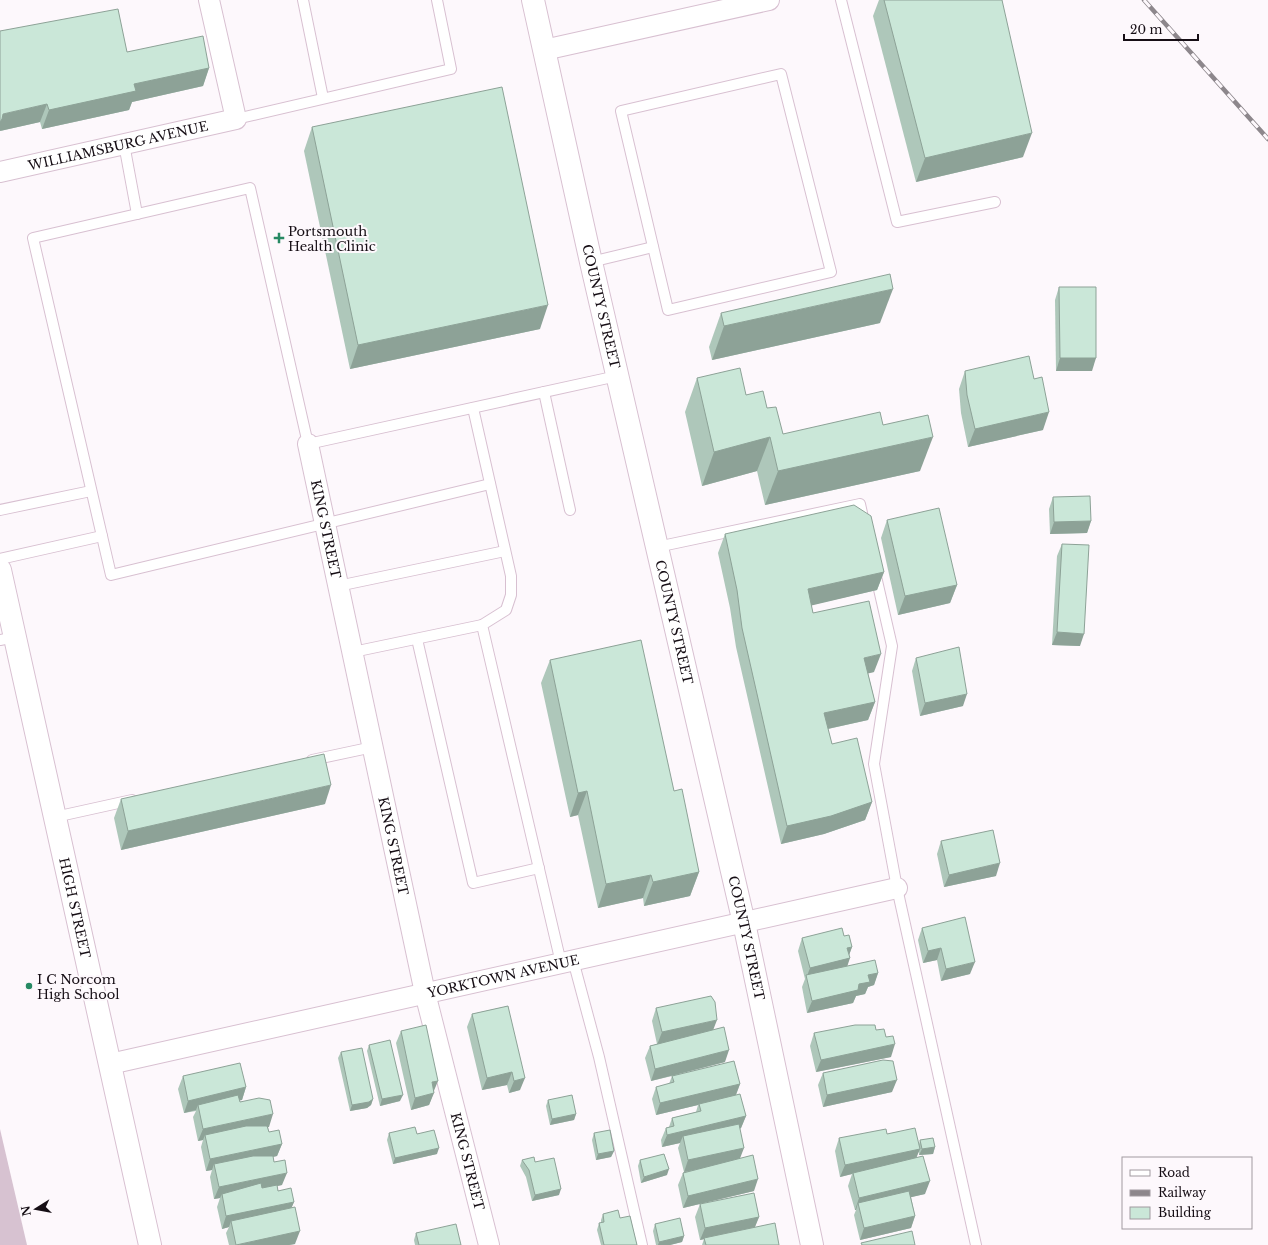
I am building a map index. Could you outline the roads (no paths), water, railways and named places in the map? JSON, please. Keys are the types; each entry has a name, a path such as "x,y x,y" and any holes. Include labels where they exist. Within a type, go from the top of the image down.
{"street":[{"path":"209,0 236,119"},
{"name":"COUNTY STREET","path":"533,0 617,376 744,923 812,1245"},
{"path":"544,50 769,0"},
{"name":"WILLIAMSBURG AVENUE","path":"0,172 236,119"},
{"name":"KING STREET","path":"308,444 425,993 489,1245"},
{"name":"HIGH STREET","path":"0,570 7,638 55,817 150,1245"},
{"name":"YORKTOWN AVENUE","path":"110,1064 897,888"}],"lane":[{"path":"303,0 323,98"},
{"path":"236,119 451,69 437,0"},
{"path":"841,0 897,222 995,202"},
{"path":"781,74 831,272 668,310 653,247 621,111 781,74"},
{"path":"124,144 137,214"},
{"path":"490,484 111,574 33,238 250,188 308,444 617,376"},
{"path":"591,262 653,247"},
{"path":"544,392 570,510"},
{"path":"353,652 482,625 506,610 511,595 511,576 473,408"},
{"path":"0,510 91,491"},
{"path":"657,547 860,504 867,534"},
{"path":"0,558 102,536"},
{"path":"338,586 505,552"},
{"path":"874,564 892,646 874,764 897,888 976,1245"},
{"path":"482,625 538,868 567,962 599,1057 642,1245"},
{"path":"417,639 473,883 538,868"},
{"path":"303,762 373,747"},
{"path":"55,817 140,798"}],"railway":[{"path":"1144,0 1268,139"}],"place":[{"name":"Portsmouth Health Clinic","path":"279,238"},
{"name":"I C Norcom High School","path":"29,986"}]}
